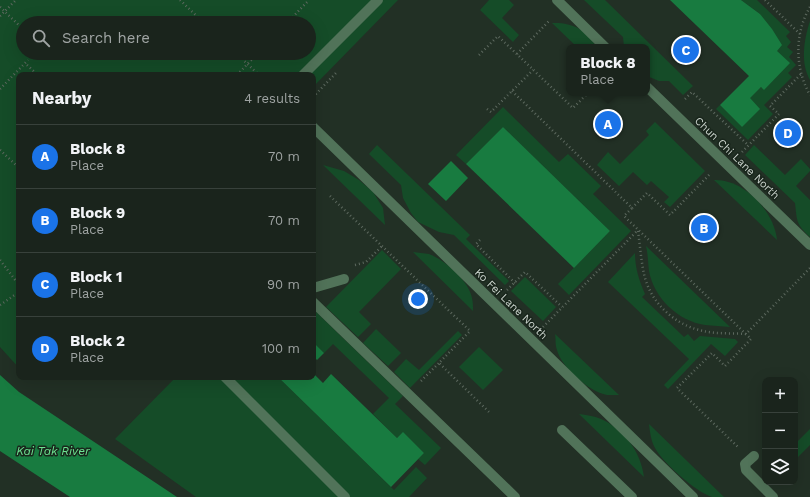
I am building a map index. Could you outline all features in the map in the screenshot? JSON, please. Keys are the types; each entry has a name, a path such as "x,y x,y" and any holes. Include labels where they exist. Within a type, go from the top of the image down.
{"street":[{"path":"307,72 378,0"},
{"path":"556,0 602,44"},
{"name":"Chun Chi Lane North","path":"650,90 810,245"},
{"name":"Ko Fei Lane North","path":"316,130 692,497"},
{"path":"316,287 344,279"},
{"path":"316,305 515,497"},
{"path":"228,380 345,497"},
{"path":"562,430 632,497"},
{"path":"752,458 745,464 746,470 773,497"}],"path":[{"path":"0,16 16,0"},
{"path":"180,0 197,16"},
{"path":"293,16 309,0"},
{"path":"765,0 800,34"},
{"path":"0,7 16,21"},
{"path":"810,7 806,14 800,34 798,52 801,74 810,95"},
{"path":"517,54 549,20"},
{"path":"479,55 498,36 573,108 585,96"},
{"path":"16,72 28,60"},
{"path":"243,60 256,72"},
{"path":"240,72 251,60"},
{"path":"27,65 35,72"},
{"path":"487,108 491,112 533,70"},
{"path":"0,89 16,72"},
{"path":"316,94 336,73"},
{"path":"742,152 779,114 770,106 801,74"},
{"path":"512,91 632,208"},
{"path":"686,98 692,92 748,145"},
{"path":"0,150 16,165"},
{"path":"710,175 670,216 647,193 624,216 751,339 725,366 712,353 677,388 752,458"},
{"path":"330,196 470,331 409,394"},
{"path":"546,324 638,230"},
{"path":"638,230 644,273 648,287 655,300 664,311 676,320 689,327 703,331 746,334 810,268"},
{"path":"480,240 476,244 515,282"},
{"path":"0,260 16,281"},
{"path":"509,289 525,272 562,308"},
{"path":"0,305 16,294"},
{"path":"439,363 490,413"}],"shaded area":[{"path":"0,0 398,0 316,84 316,72 16,72 16,365 0,347"},
{"path":"489,0 509,0 514,5 502,18 519,35 513,42 480,10"},
{"path":"584,0 605,0 693,86 683,95 669,81 659,81 650,77 650,44 624,44 623,37"},
{"path":"741,0 757,0 790,32 786,36 791,42 787,47 793,52 789,57 796,65 788,73 792,77 764,105 773,114 748,140 716,109 720,105 742,127 749,98 761,87 764,89 777,51 760,14"},
{"path":"810,21 810,80 805,66 804,51"},
{"path":"552,23 572,25 583,31 594,44 574,44"},
{"path":"503,107 559,162 568,154 601,186 593,194 631,231 569,295 558,284 610,231 503,127 466,164 456,155"},
{"path":"655,122 705,171 670,207 664,202 669,197 651,181 647,185 633,172 619,186 597,165 608,152 620,164 649,135 646,131"},
{"path":"377,145 470,235 466,239 509,281 505,285 454,235 439,232 418,222 403,198 401,185 369,154"},
{"path":"754,145 785,175 801,159 810,169 810,171 796,186 810,200 810,237 802,229 798,222 795,203 745,155"},
{"path":"323,165 344,171 359,180 373,192 383,208 385,225"},
{"path":"714,180 725,181 736,185 756,199 770,218 775,229 777,240"},
{"path":"646,246 730,327 695,323 686,319 669,307 656,290 652,281 649,271"},
{"path":"382,250 401,269 359,312 371,324 358,337 326,307"},
{"path":"413,252 429,254 449,266 461,278 470,291 473,311"},
{"path":"635,253 638,274 645,294 642,297 684,337 688,334 694,341 700,336 735,339 738,342 725,356 711,344 668,389 664,385 689,359 608,282"},
{"path":"525,277 556,307 543,321 511,291"},
{"path":"316,312 403,396 395,404 441,448 425,465 418,459 424,453 403,433 397,438 373,414 389,398 333,344 324,353 316,345"},
{"path":"376,329 401,353 388,366 363,343"},
{"path":"458,331 462,335 410,388 394,372 406,359 419,370"},
{"path":"555,334 619,395 607,395 600,393 584,384 577,378 564,364 560,357 556,348"},
{"path":"479,347 503,370 483,390 459,367"},
{"path":"173,380 281,380 394,490 416,467 427,478 409,497 196,497 115,439"},
{"path":"579,414 601,419 609,423 624,435 635,450 644,477"},
{"path":"649,424 724,497 712,497 705,494 672,469 655,448"},
{"path":"810,429 810,445 798,457 798,441"}],"water":[{"path":"670,0 741,0 760,14 782,45 777,51 790,63 764,90 761,87 750,98 760,109 742,127 720,105 749,76"},
{"path":"503,127 610,231 574,268 466,164"},
{"path":"451,161 468,178 446,201 428,184"},
{"path":"316,345 324,353 317,360 316,359"},
{"path":"331,374 397,438 403,432 424,453 391,487 281,380 316,380 316,376 323,383"},
{"name":"Kai Tak River","path":"0,375 19,392 177,497 70,497 0,451"}],"place":[{"name":"Block 1","path":"686,50"},
{"name":"Block 8","path":"608,124"},
{"name":"Block 2","path":"788,133"},
{"name":"Block 9","path":"704,228"}]}
